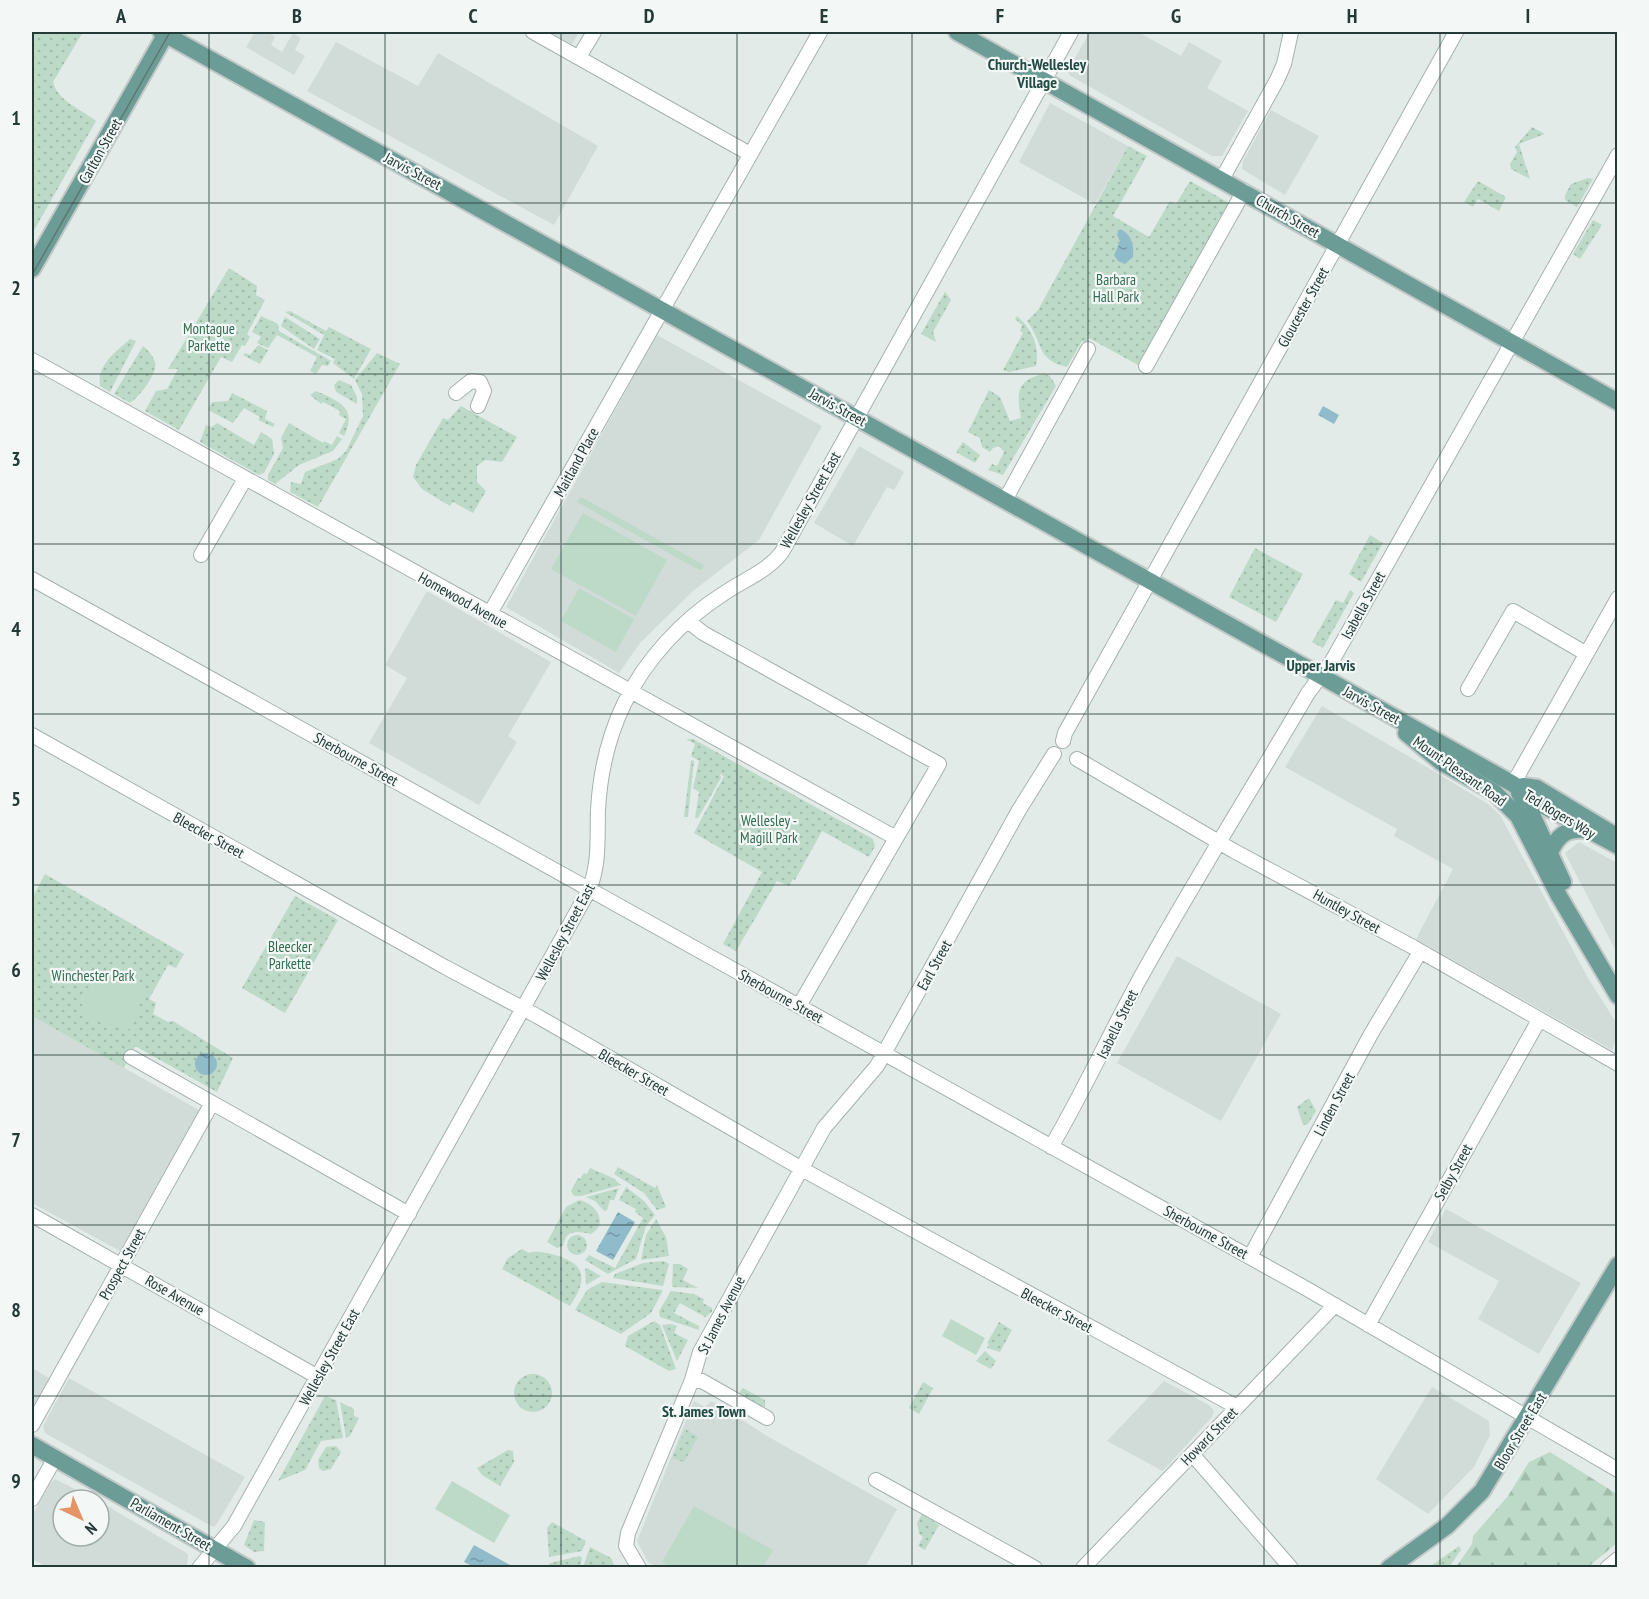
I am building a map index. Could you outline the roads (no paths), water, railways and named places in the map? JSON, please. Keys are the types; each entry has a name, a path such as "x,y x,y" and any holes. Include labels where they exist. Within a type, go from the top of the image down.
{"main road":[{"name":"Carlton Street","path":"32,269 165,32"},
{"name":"Jarvis Street","path":"165,32 1513,784"},
{"name":"Church Street","path":"957,32 1245,191 1617,402"},
{"name":"Mount Pleasant Road","path":"1375,707 1441,762 1494,792 1518,816 1617,996"},
{"name":"Ted Rogers Way","path":"1513,784 1542,805 1617,846"},
{"name":"Ted Rogers Way","path":"1513,784 1537,788 1617,837"},
{"name":"Mount Pleasant Road","path":"1513,784 1529,808 1550,853 1584,939"},
{"path":"1550,853 1562,834 1575,829 1585,830"},
{"name":"Bloor Street East","path":"1389,1568 1447,1526 1473,1502 1493,1476 1617,1265"},
{"name":"Parliament Street","path":"32,1445 248,1568"}],"street":[{"path":"533,32 750,154"},
{"path":"579,57 594,32"},
{"name":"Maitland Place","path":"489,615 820,32"},
{"name":"Wellesley Street East","path":"199,1568 234,1526 589,890 598,866 600,780 614,727 630,693 659,651 688,621 705,606 776,559 857,418 1071,32"},
{"path":"1222,179 1277,80 1284,64 1291,32"},
{"name":"Gloucester Street","path":"1063,741 1065,733 1456,32"},
{"name":"Isabella Street","path":"1051,1147 1093,1074 1136,985 1180,906 1332,661 1617,154"},
{"path":"1146,366 1245,191"},
{"path":"1005,500 1088,349"},
{"name":"Homewood Avenue","path":"32,360 489,615 896,838"},
{"path":"456,393 471,381 480,382 484,391 478,406"},
{"path":"201,555 245,478"},
{"name":"Sherbourne Street","path":"32,579 1250,1257 1529,1416 1617,1470"},
{"path":"1513,784 1617,598"},
{"path":"1468,689 1513,611 1586,653"},
{"path":"688,621 699,630 939,764 799,1006"},
{"name":"Bleecker Street","path":"32,735 435,962 523,1008 801,1168 1237,1407"},
{"name":"Earl Street","path":"801,1168 824,1128 864,1085 884,1054 1019,810 1054,754"},
{"name":"Huntley Street","path":"1077,759 1220,843 1420,952 1617,1064"},
{"name":"Linden Street","path":"1250,1257 1371,1034 1420,952"},
{"name":"Selby Street","path":"1368,1325 1539,1020"},
{"path":"131,1057 409,1214"},
{"name":"Prospect Street","path":"32,1425 212,1102"},
{"name":"St James Avenue","path":"639,1568 626,1546 628,1533 692,1380 700,1352 801,1168"},
{"name":"Rose Avenue","path":"32,1215 318,1377"},
{"name":"Howard Street","path":"1083,1568 1335,1305"},
{"path":"692,1380 702,1381 767,1418"},
{"path":"1192,1454 1292,1568"},
{"path":"32,1499 55,1458"},
{"path":"876,1480 1035,1568"},
{"path":"1607,1568 1617,1559"}],"water":[{"path":"1120,229 1130,237 1133,248 1133,257 1125,264 1118,261 1114,255 1120,242 1117,234"},
{"path":"1323,406 1339,415 1334,424 1318,415"},
{"path":"206,1053 216,1060 217,1064 210,1074 206,1075 196,1068 195,1064 202,1054"},
{"path":"618,1212 635,1222 613,1260 596,1251"},
{"path":"474,1545 512,1567 474,1567 464,1562"}],"tram line":[{"path":"32,275 170,32"}],"district":[{"name":"Church-Wellesley Village","path":"1037,73"},
{"name":"Upper Jarvis","path":"1321,665"},
{"name":"St. James Town","path":"704,1411"}],"park label":[{"name":"Barbara Hall Park","path":"1116,288"},
{"name":"Montague Parkette","path":"209,336"},
{"name":"Wellesley - Magill Park","path":"769,828"},
{"name":"Bleecker Parkette","path":"290,954"},
{"name":"Winchester Park","path":"93,975"}]}
